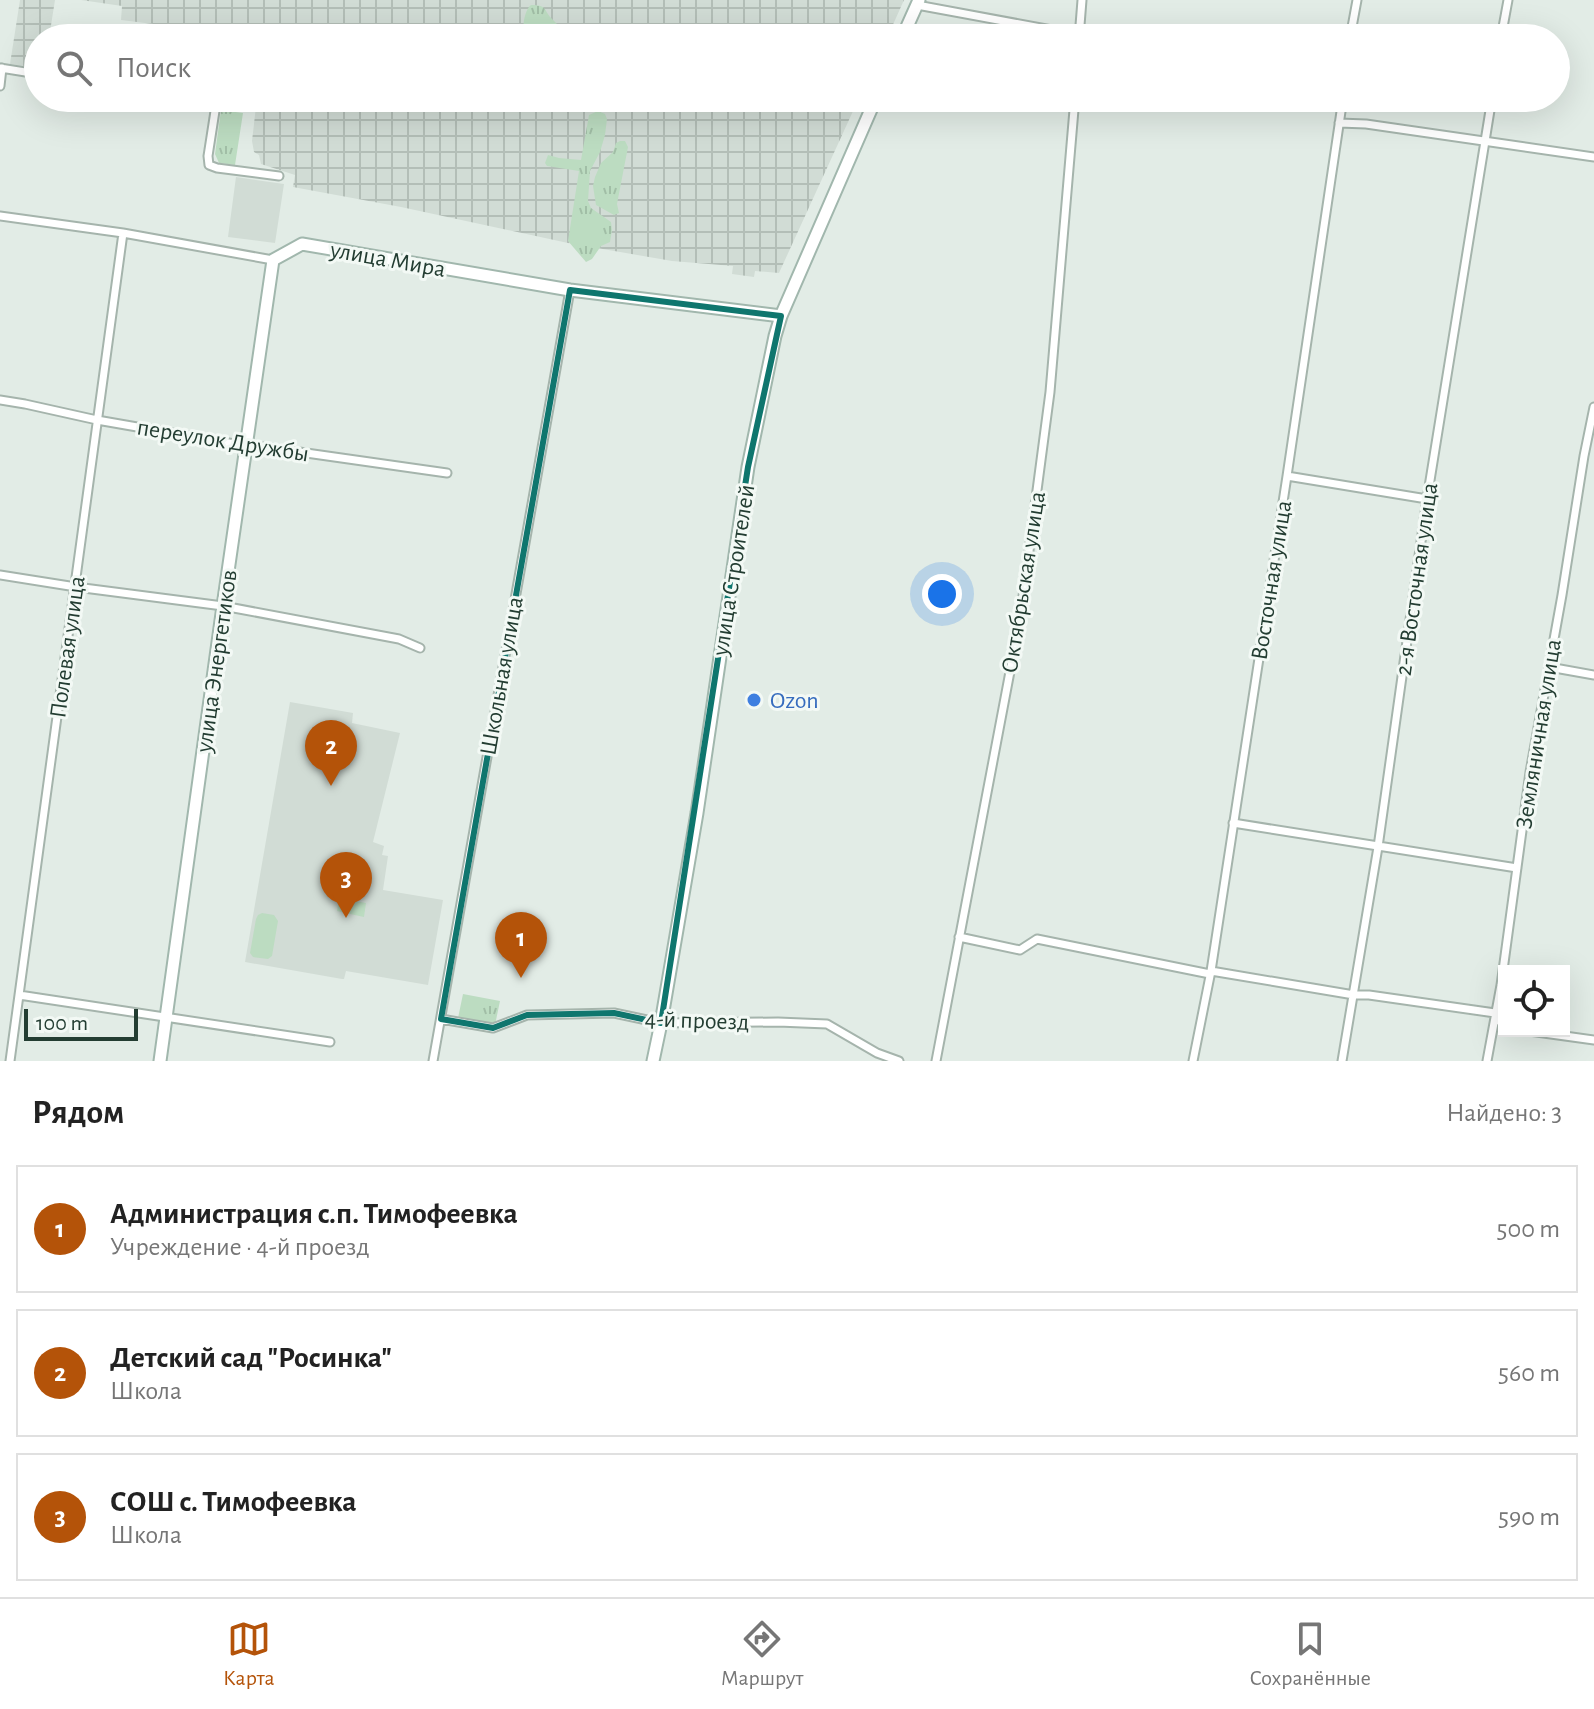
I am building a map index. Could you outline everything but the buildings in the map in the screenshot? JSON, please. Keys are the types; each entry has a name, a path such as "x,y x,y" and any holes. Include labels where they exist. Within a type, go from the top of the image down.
{"street":[{"path":"1080,24 1082,0"},
{"path":"1353,24 1357,0"},
{"path":"1504,24 1508,0"},
{"path":"908,24 918,3 1017,24"},
{"path":"0,86 1,68 24,72"},
{"path":"215,112 209,165 279,176"},
{"name":"улица Строителей","path":"653,1061 697,813 748,467 775,336 870,112"},
{"name":"Октябрьская улица","path":"936,1061 1020,619 1050,392 1074,112"},
{"name":"Восточная улица","path":"1193,1061 1210,972 1341,112"},
{"name":"2-я Восточная улица","path":"1342,1061 1378,847 1427,499 1490,112"},
{"path":"1339,123 1366,124 1594,157"},
{"path":"0,216 123,233 273,260"},
{"name":"Полевая улица","path":"10,1061 123,233"},
{"name":"улица Мира","path":"273,260 302,244 570,290 781,316"},
{"name":"улица Энергетиков","path":"160,1061 273,260"},
{"name":"Школьная улица","path":"433,1061 570,290"},
{"name":"переулок Дружбы","path":"0,400 246,446 447,473"},
{"name":"Земляничная улица","path":"1487,1061 1501,985 1530,772 1594,407"},
{"path":"1287,476 1427,499"},
{"path":"0,575 223,606 399,639 420,648"},
{"path":"1549,667 1594,675"},
{"path":"1233,823 1517,868"},
{"path":"959,937 1020,950 1037,939 1210,972 1495,1013 1498,1018"},
{"path":"19,995 330,1042"},
{"name":"4-й проезд","path":"441,1019 493,1028 527,1015 614,1013 661,1023 827,1024 877,1053 899,1061"},
{"path":"1570,1037 1594,1040"}],"highlighted area":[{"path":"570,290 781,316 748,467 661,1023 614,1013 527,1015 493,1028 441,1019"}],"shaded area":[{"path":"20,0 55,0 51,24 24,24 24,66 10,64"},
{"path":"81,0 904,0 893,24 153,24 121,20 122,6"},
{"path":"255,112 853,112 779,273 755,271 754,277 732,274 733,266 672,261 568,243 293,187 295,175 261,164 252,141"},
{"path":"236,177 284,184 275,243 228,237"},
{"path":"290,702 353,713 352,723 400,733 373,842 384,846 382,855 388,856 383,890 443,900 428,985 346,971 342,979 245,962"}],"green space":[{"path":"531,5 540,6 557,24 523,24"},
{"path":"221,112 243,113 235,165 219,163 215,154"},
{"path":"600,112 607,119 600,152 590,171 588,201 591,208 611,222 612,230 610,242 601,246 586,262 568,241 579,171 547,166 545,163 548,155 581,160 589,115"},
{"path":"620,141 625,141 628,147 617,204 619,213 614,215 596,205 593,186 601,163"},
{"path":"339,898 366,903 364,917 337,911"},
{"path":"262,913 274,915 278,921 272,956 268,959 253,957 250,953 256,919"},
{"path":"463,994 500,1001 495,1025 458,1018"}],"place":[{"name":"Ozon","path":"754,700"},
{"name":"Детский сад \"Росинка\"","path":"331,786"},
{"name":"СОШ с. Тимофеевка","path":"346,918"},
{"name":"Администрация с.п. Тимофеевка","path":"521,978"}]}
